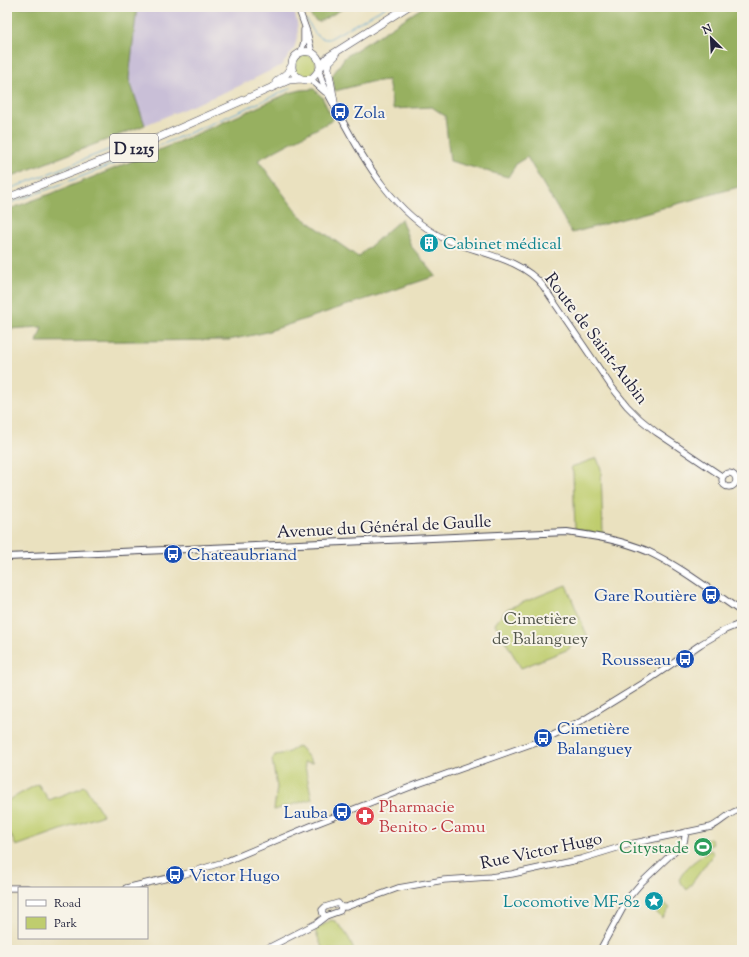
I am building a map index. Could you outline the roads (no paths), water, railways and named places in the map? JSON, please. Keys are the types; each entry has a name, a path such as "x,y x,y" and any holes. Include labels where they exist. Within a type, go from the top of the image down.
{"main road":[{"path":"320,69 319,60 314,54 306,51 301,52 293,59 292,65 294,74 304,79 316,76 320,69 325,60 338,50 407,7"},
{"path":"335,107 328,71 329,62 369,31"},
{"path":"314,54 338,50"},
{"name":"D 1215","path":"259,93 283,77 292,65"},
{"name":"D 1215","path":"7,198 144,144 289,80 304,79"},
{"name":"Avenue du Général de Gaulle","path":"7,558 567,532 600,536 646,551 678,568 742,612"}],"street":[{"path":"298,7 314,54"},
{"path":"301,52 304,42 304,25"},
{"path":"320,69 331,99"},
{"path":"304,79 321,87 331,99"},
{"name":"Route de Saint-Aubin","path":"331,99 368,164 396,201 408,214 419,223 443,238 524,269 542,285 611,386 634,414 656,432 723,477"},
{"path":"726,474 731,474 739,481 732,487 725,486 722,483 723,477 726,474"},
{"path":"130,887 185,874 227,861 313,825 418,784 545,739 580,722 650,679 701,644 725,630 741,623"},
{"name":"Rue Victor Hugo","path":"341,907 346,907 398,888 444,880 490,878 581,859 630,844 718,824 734,812 742,809"},
{"path":"600,950 629,897 642,882 684,842 686,832"},
{"path":"7,888 18,888"},
{"path":"264,950 317,923 326,916 340,911 341,907 338,903 325,907 322,910 323,914 326,916"}],"waterway":[{"path":"307,20 313,31 318,36 329,39 386,7"},
{"path":"7,204 79,178 291,88"},
{"path":"7,190 118,146"}],"place":[{"name":"Zola","path":"340,112"},
{"name":"Cabinet médical","path":"429,243"},
{"name":"Chateaubriand","path":"173,554"},
{"name":"Gare Routière","path":"711,595"},
{"name":"Rousseau","path":"685,659"},
{"name":"Cimetière Balanguey","path":"543,738"},
{"name":"Lauba","path":"342,812"},
{"name":"Pharmacie Benito - Camu","path":"365,816"},
{"name":"Citystade","path":"703,847"},
{"name":"Victor Hugo","path":"175,875"},
{"name":"Locomotive MF-82","path":"654,901"}],"park label":[{"name":"Cimetière de Balanguey","path":"540,628"}]}
